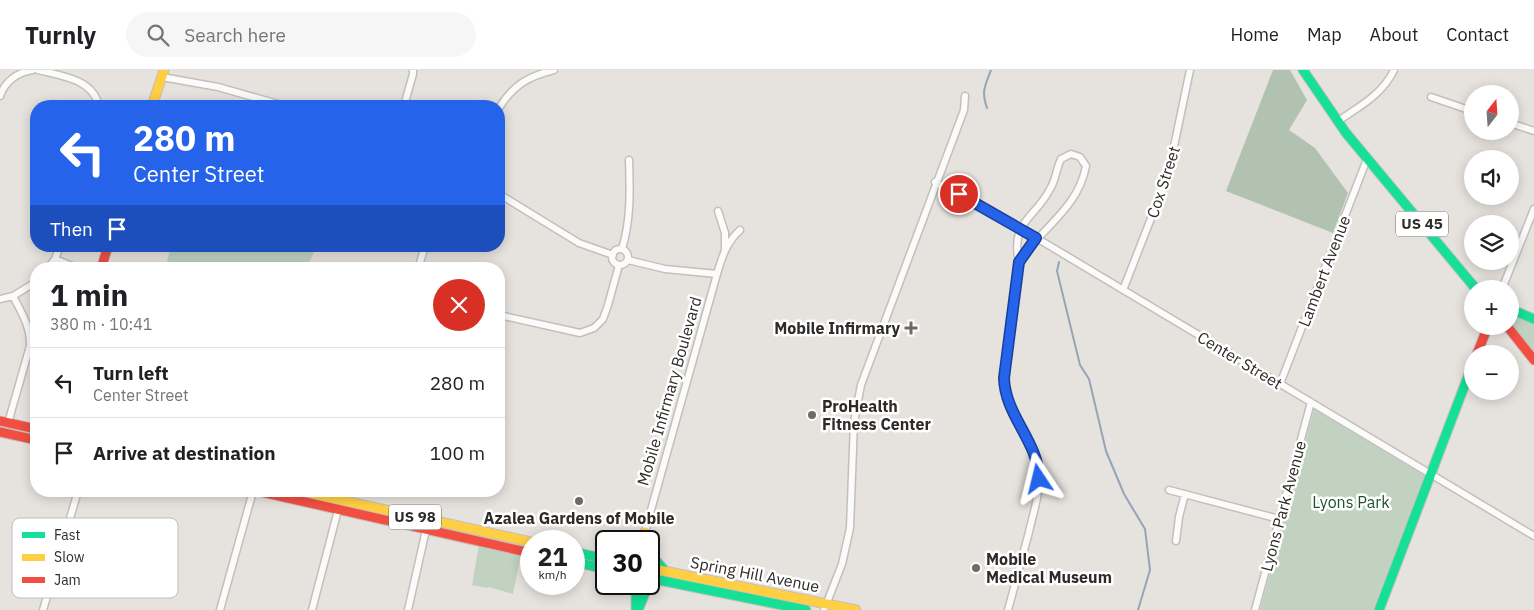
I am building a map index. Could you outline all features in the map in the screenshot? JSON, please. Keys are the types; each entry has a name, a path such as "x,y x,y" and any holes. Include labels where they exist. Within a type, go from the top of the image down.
{"main road":[{"name":"US 45","path":"1303,70 1367,159 1468,280"},
{"path":"154,100 163,74"},
{"path":"1519,313 1534,319"},
{"path":"1514,335 1534,360"},
{"path":"1380,610 1464,388"},
{"path":"4,422 30,428"},
{"path":"0,432 30,439"},
{"name":"US 98","path":"283,497 520,551"},
{"name":"US 98","path":"327,497 520,540"},
{"path":"660,565 666,571"},
{"name":"Spring Hill Avenue","path":"660,570 825,607 856,610"},
{"name":"Spring Hill Avenue","path":"660,580 806,610"},
{"path":"636,595 637,610"},
{"path":"637,610 644,595"}],"street":[{"path":"0,96 6,84 21,72 33,70"},
{"path":"38,70 72,78 86,86 97,100"},
{"path":"406,100 413,70"},
{"path":"505,100 512,91 530,77 554,70"},
{"name":"Cox Street","path":"1122,290 1168,175 1190,70"},
{"path":"1338,121 1372,97 1394,70"},
{"path":"163,74 264,100"},
{"path":"825,607 842,564 850,528 854,422 861,385 964,110 965,96"},
{"path":"1431,97 1464,108"},
{"path":"1519,126 1534,131"},
{"path":"1008,610 1036,501 1039,479 1039,470 1033,450 1008,404 1004,390 1019,262 1017,246 1020,229 1051,189 1061,159 1071,154 1077,155 1084,161 1086,166 1079,185 1066,208 1036,238 1019,262"},
{"name":"Lambert Avenue","path":"1280,384 1367,159"},
{"path":"622,249 627,232 630,205 629,160"},
{"name":"Center Street","path":"936,182 1036,238 1534,536"},
{"path":"505,198 579,243 613,255"},
{"path":"1506,280 1532,219 1534,209"},
{"name":"Mobile Infirmary Boulevard","path":"718,211 725,233 725,249"},
{"name":"Mobile Infirmary Boulevard","path":"647,530 717,274 725,249 740,230"},
{"path":"613,255 622,249"},
{"path":"618,265 623,265 628,260 628,254 622,249"},
{"path":"52,262 58,252"},
{"path":"613,255 613,260 618,265"},
{"path":"55,258 64,262"},
{"path":"628,260 665,269 717,274"},
{"path":"505,316 580,333 594,328 603,319 618,265"},
{"path":"0,299 13,296 30,286"},
{"path":"4,422 30,346 26,320 13,296"},
{"name":"Lyons Park Avenue","path":"1256,610 1310,402"},
{"path":"1169,490 1279,519"},
{"path":"1176,541 1179,517 1185,494"},
{"path":"70,518 76,497"},
{"path":"220,610 251,497"},
{"path":"312,610 338,510"},
{"path":"408,610 426,530"}],"green space":[{"path":"1273,70 1290,70 1307,100 1289,130 1315,148 1348,193 1333,233 1226,191"},
{"path":"169,252 314,252 309,262 167,262"},
{"path":"1519,316 1534,322 1534,355 1517,335 1519,335"},
{"name":"Lyons Park","path":"1314,409 1425,476 1373,610 1260,610"},
{"path":"479,545 520,554 513,594 489,587 472,585"}],"waterway":[{"path":"987,108 984,93 991,70"},
{"path":"1059,262 1057,271 1080,365 1089,379 1106,451 1124,494 1145,529 1150,570 1138,610"}],"traffic: fast":[{"path":"1303,70 1346,133 1468,280"},
{"path":"1519,313 1534,319"},
{"path":"1379,610 1464,387"},
{"path":"585,554 595,557"},
{"path":"585,564 595,567"},
{"path":"660,565 665,571"},
{"path":"660,580 806,610"},
{"path":"636,595 636,610"},
{"path":"638,610 644,595"}],"traffic: slow":[{"path":"154,100 164,70"},
{"path":"327,497 520,540"},
{"path":"660,570 856,610"}],"traffic: jam":[{"path":"103,262 106,252"},
{"path":"1481,345 1484,335"},
{"path":"1514,335 1534,360"},
{"path":"0,421 30,428"},
{"path":"0,432 30,439"},
{"path":"284,497 520,551"}],"place":[{"name":"Mobile Infirmary","path":"911,328"},
{"name":"ProHealth Fitness Center","path":"812,415"},
{"name":"Azalea Gardens of Mobile","path":"579,501"},
{"name":"Mobile Medical Museum","path":"976,568"}],"route":[{"path":"959,194 1036,238 1019,262 1004,390 1008,404 1033,450 1039,470 1039,479"}]}
